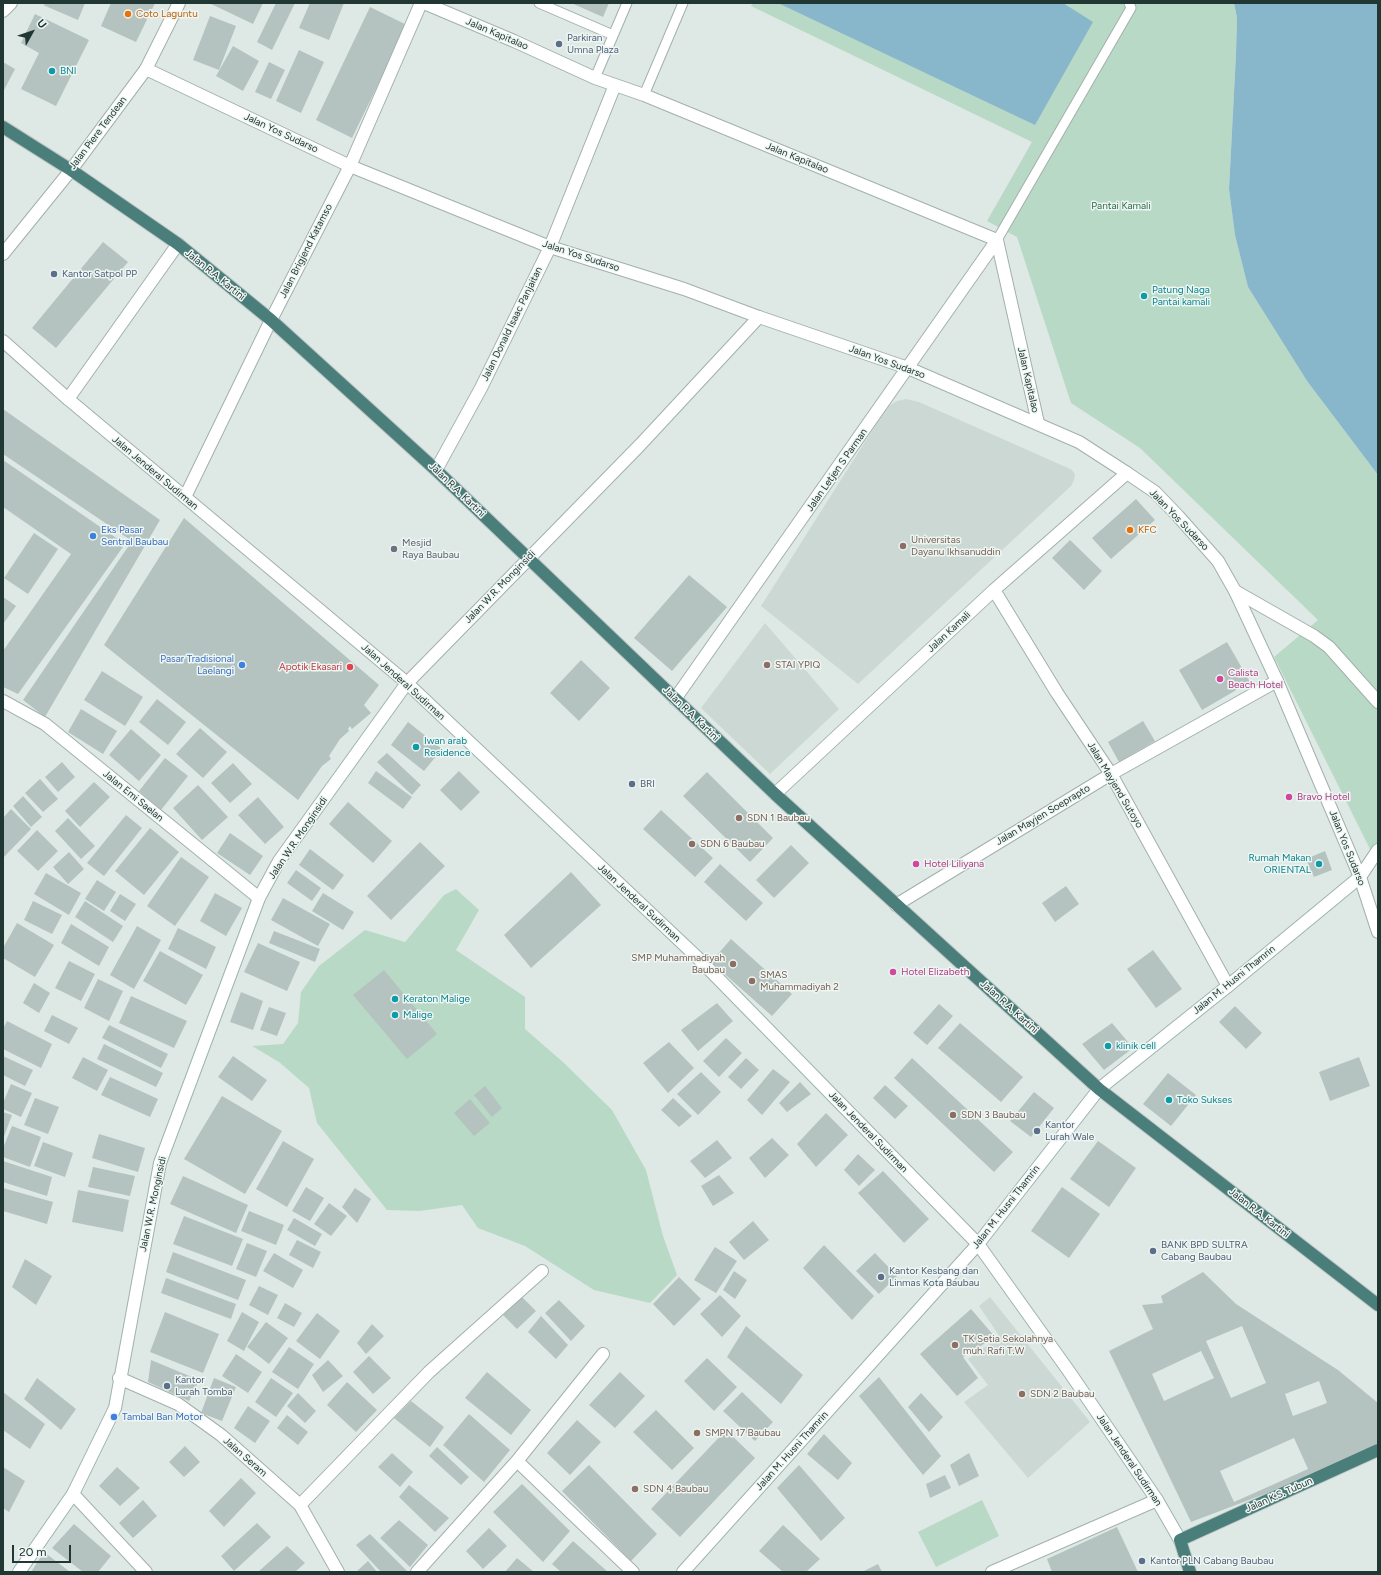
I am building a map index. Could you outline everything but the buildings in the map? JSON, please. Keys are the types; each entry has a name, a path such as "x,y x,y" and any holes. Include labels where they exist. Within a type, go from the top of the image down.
{"highway":[{"name":"Jalan R.A. Kartini","path":"3,127 71,170 178,244 271,320 436,470 775,794 1099,1089 1378,1305"},
{"name":"Jalan K.S. Tubun","path":"1180,1540 1378,1450"},
{"name":"Jalan Jenderal Sudirman","path":"1180,1540 1190,1572"}],"street":[{"path":"3,11 11,3"},
{"name":"Jalan Piere Tendean","path":"3,254 71,170 146,69 179,3"},
{"name":"Jalan Kapitalao","path":"423,3 514,41 595,78 644,95 997,240 1038,423"},
{"name":"Jalan Brigjend Katamso","path":"185,497 271,320 350,166 423,3"},
{"name":"Jalan Yos Sudarso","path":"146,69 350,166 550,247 684,289 759,317 908,368 1079,442 1155,492 1218,561 1235,591 1277,681 1360,877 1378,932"},
{"name":"Jalan Donald Isaac Panjaitan","path":"436,470 481,388 550,247 615,85"},
{"name":"Jalan Letjen S Parman","path":"675,699 997,240"},
{"path":"68,399 178,244"},
{"name":"Jalan W.R. Monginsidi","path":"18,1572 73,1494 115,1408 119,1378 160,1163 259,898 279,862 406,683 640,445 759,317"},
{"name":"Jalan Jenderal Sudirman","path":"3,341 68,399 406,683 698,958 978,1244 1068,1370 1156,1500 1180,1540"},
{"name":"Jalan Kamali","path":"775,794 994,590 1127,473"},
{"name":"Jalan Mayjend Sutoyo","path":"994,590 1057,693 1111,774 1228,986"},
{"path":"1235,591 1314,636 1329,647 1378,702"},
{"name":"Jalan Mayjen Soeprapto","path":"896,904 1111,774 1277,681"},
{"name":"Jalan Emi Saelan","path":"3,701 44,724 259,898"},
{"name":"Jalan M. Husni Thamrin","path":"683,1572 978,1244 1099,1089 1228,986 1360,877 1378,850"},
{"path":"300,1505 429,1372 542,1271"},
{"path":"417,1572 518,1462 603,1354"},
{"name":"Jalan Seram","path":"119,1378 184,1408 221,1436 300,1505 338,1572"},
{"path":"518,1462 633,1572"},
{"path":"73,1494 146,1572"},
{"path":"992,1572 1156,1500"}],"lane":[{"path":"539,3 614,35"},
{"path":"595,78 627,3"},
{"path":"644,95 683,3"},
{"path":"997,240 1130,8 1129,3"}],"shaded area":[{"name":"Universitas Dayanu Ikhsanuddin","path":"906,399 919,402 1068,468 1075,474 1074,480 1071,486 858,684 761,606 882,415 889,406 897,401"},
{"name":"STAI YPIQ","path":"765,623 839,709 770,774 701,708"},
{"name":"SDN 2 Baubau","path":"990,1297 1090,1422 1028,1478 964,1402 988,1385 968,1359 1000,1337 979,1306"}],"green space":[{"name":"Pantai Kamali","path":"753,3 1234,3 1237,18 1229,189 1235,235 1248,287 1307,381 1378,475 1378,865 1274,657 1318,620 1140,448 1071,403 1017,237 987,221 1032,142 751,6"},
{"path":"456,889 479,910 456,950 525,997 525,1029 564,1063 612,1110 646,1170 663,1236 677,1275 650,1303 594,1290 525,1246 478,1228 462,1205 420,1211 387,1210 317,1123 309,1088 279,1062 252,1046 283,1044 298,1023 301,992 319,966 365,930 405,942 444,895"},
{"path":"982,1500 999,1536 936,1567 918,1532"}],"water":[{"path":"778,3 1063,3 1093,22 1035,125"},
{"path":"1234,3 1378,3 1378,475 1307,381 1248,287 1235,235 1229,189 1237,18"}],"place":[{"name":"Coto Laguntu","path":"128,14"},
{"name":"Parkiran Umna Plaza","path":"559,44"},
{"name":"BNI","path":"52,71"},
{"name":"Kantor Satpol PP","path":"54,274"},
{"name":"Patung Naga Pantai kamali","path":"1144,296"},
{"name":"KFC","path":"1130,530"},
{"name":"Eks Pasar Sentral Baubau","path":"93,536"},
{"name":"Universitas Dayanu Ikhsanuddin","path":"903,546"},
{"name":"Mesjid Raya Baubau","path":"394,549"},
{"name":"Pasar Tradisional Laelangi","path":"242,665"},
{"name":"STAI YPIQ","path":"767,665"},
{"name":"Apotik Ekasari","path":"350,667"},
{"name":"Calista Beach Hotel","path":"1220,679"},
{"name":"Iwan arab Residence","path":"416,747"},
{"name":"BRI","path":"632,784"},
{"name":"Bravo Hotel","path":"1289,797"},
{"name":"SDN 1 Baubau","path":"739,818"},
{"name":"SDN 6 Baubau","path":"692,844"},
{"name":"Hotel Liliyana","path":"916,864"},
{"name":"Rumah Makan ORIENTAL","path":"1319,864"},
{"name":"SMP Muhammadiyah Baubau","path":"733,964"},
{"name":"Hotel Elizabeth","path":"893,972"},
{"name":"SMAS Muhammadiyah 2","path":"752,981"},
{"name":"Keraton Malige","path":"395,999"},
{"name":"Malige","path":"395,1015"},
{"name":"klinik cell","path":"1108,1046"},
{"name":"Toko Sukses","path":"1169,1100"},
{"name":"SDN 3 Baubau","path":"953,1115"},
{"name":"Kantor Lurah Wale","path":"1037,1131"},
{"name":"BANK BPD SULTRA Cabang Baubau","path":"1153,1251"},
{"name":"Kantor Kesbang dan Linmas Kota Baubau","path":"881,1277"},
{"name":"TK Setia Sekolahnya muh. Rafi T.W","path":"955,1345"},
{"name":"Kantor Lurah Tomba","path":"167,1386"},
{"name":"SDN 2 Baubau","path":"1022,1394"},
{"name":"Tambal Ban Motor","path":"114,1417"},
{"name":"SMPN 17 Baubau","path":"697,1433"},
{"name":"SDN 4 Baubau","path":"635,1489"},
{"name":"Kantor PLN Cabang Baubau","path":"1142,1561"}]}
